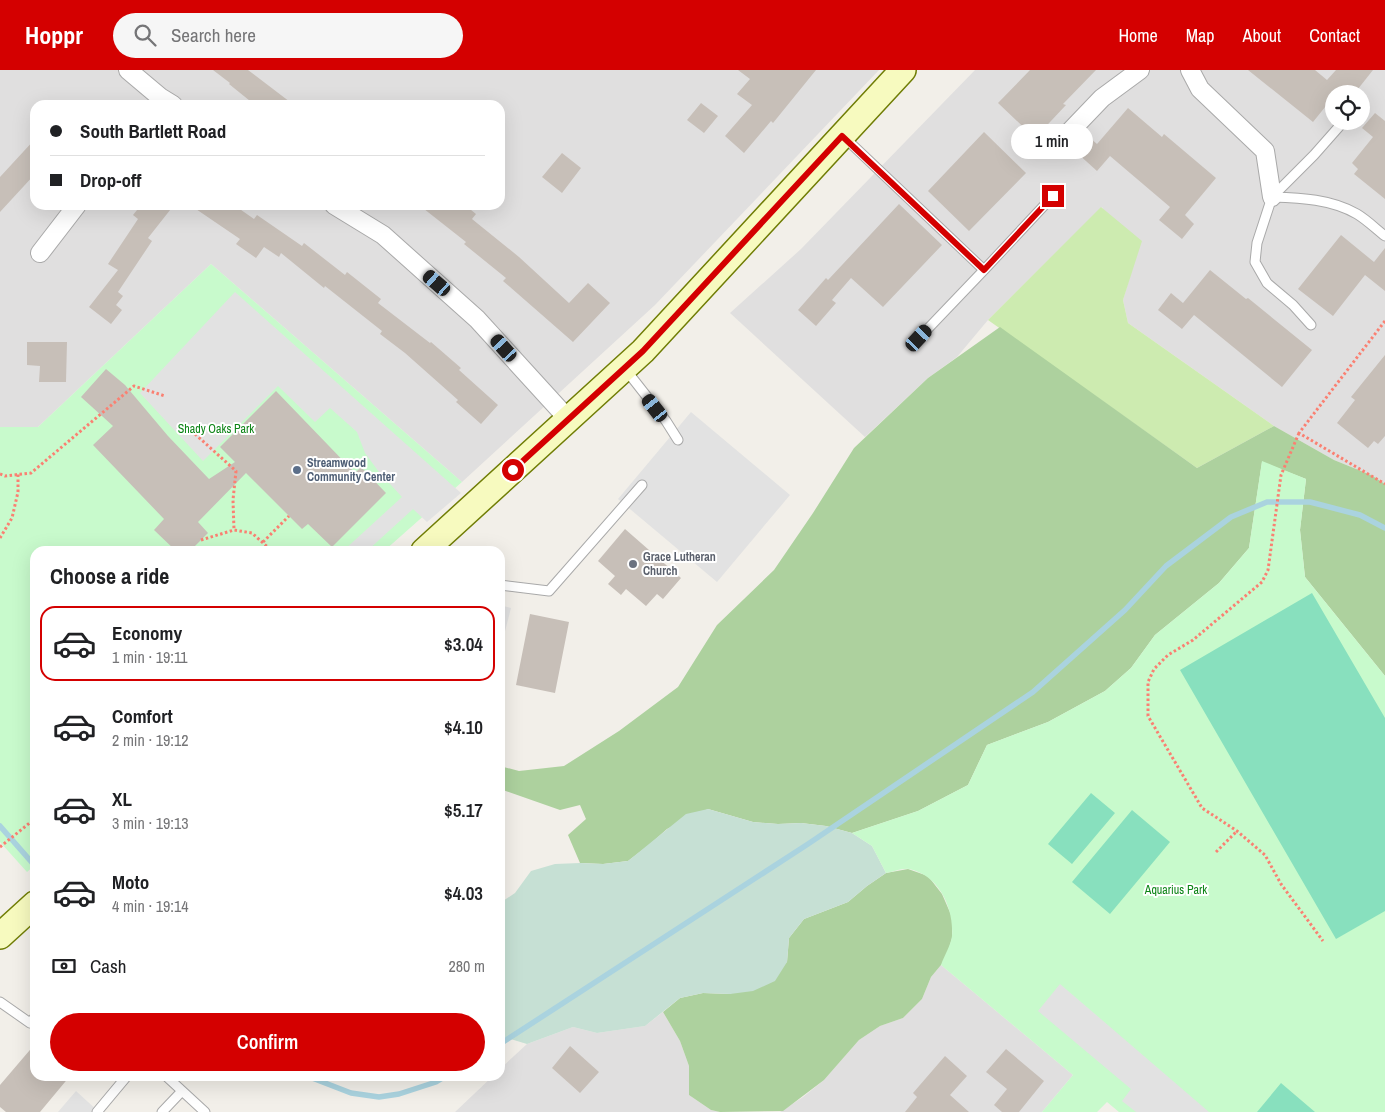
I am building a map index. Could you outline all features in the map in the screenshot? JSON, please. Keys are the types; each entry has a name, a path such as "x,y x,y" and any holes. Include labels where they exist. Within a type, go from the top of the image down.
{"main road":[{"path":"432,546 643,351 904,70"},
{"path":"0,936 30,909"}],"street":[{"path":"128,70 160,100"},
{"path":"1057,144 1102,98 1140,70"},
{"path":"1190,70 1200,89 1265,151 1272,197"},
{"path":"40,252 73,210"},
{"path":"342,210 383,235 478,319 569,420"}],"lane":[{"path":"1311,325 1267,283 1254,262 1257,243 1272,197 1336,130"},
{"path":"842,136 984,270"},
{"path":"919,338 1053,196"},
{"path":"1272,197 1310,198 1336,206 1357,214 1385,236"},
{"path":"624,368 666,421 678,440"},
{"path":"505,586 549,591 642,485"},
{"path":"0,1002 30,1023"},
{"path":"97,1112 124,1081"},
{"path":"171,1081 206,1112"},
{"path":"162,1112 182,1091"}],"path":[{"path":"1323,940 1281,884 1265,856 1237,831 1202,808 1148,716 1148,682 1154,669 1168,655 1193,640 1262,582 1268,570 1281,475 1300,433 1385,321"},
{"path":"0,474 5,476 31,473 134,386 165,396"},
{"path":"1300,433 1385,484"},
{"path":"195,434 236,471 233,500 234,530"},
{"path":"0,538 12,518 18,492 18,474"},
{"path":"263,542 290,516"},
{"path":"201,540 234,530 252,532 267,546"},
{"path":"0,847 30,820"},
{"path":"1216,852 1237,831"}],"shaded area":[{"path":"0,70 879,70 655,305 462,482 211,264 38,427 0,427"},
{"path":"975,70 1385,70 1385,484 1371,475 1334,460 1274,426 1128,323 1123,300 1131,273 1102,207 988,320 957,357 928,378 865,437 730,313 801,249"},
{"path":"235,292 461,493 427,522 413,509 372,546 348,546 402,497 379,472 365,453 357,432 330,408 315,422 278,386 203,461 140,393"},
{"path":"691,412 790,495 717,582 618,499"},
{"path":"505,606 511,608 505,631"},
{"path":"941,965 1073,1075 1042,1112 780,1112 824,1080 859,1040 880,1026 903,1018 922,999 931,977"},
{"path":"1060,984 1209,1112 1136,1112 1122,1101 1131,1089 1038,1011"},
{"path":"663,1012 680,1041 689,1066 689,1095 711,1110 720,1112 455,1112 488,1081 505,1081 505,1064 527,1044 573,1027 597,1033 645,1026"},
{"path":"76,1091 99,1112 58,1112"}],"green space":[{"path":"1101,207 1142,241 1123,300 1128,323 1274,426 1197,468 988,320"},
{"name":"Shady Oaks Park","path":"211,264 462,482 390,546 30,546 30,869 27,872 0,842 0,427 38,427"},
{"path":"1000,327 1197,468 1274,426 1334,460 1371,475 1385,484 1385,676 1305,577 1300,530 1306,479 1262,462 1249,548 1219,583 1155,635 1131,668 1105,691 1048,722 987,745 968,785 918,811 852,833 826,826 801,823 753,822 708,809 667,829 628,861 603,864 580,863 568,835 586,819 580,805 560,810 505,791 505,767 519,771 564,766 619,731 678,687 717,625 774,570 854,448 928,378"},
{"name":"Aquarius Park","path":"1262,461 1306,479 1300,530 1305,577 1385,676 1385,1112 1119,1112 1107,1102 1097,1112 1042,1112 1073,1075 941,965 949,947 952,925 943,894 936,885 920,872 909,869 886,873 872,846 852,833 918,811 968,785 987,745 1048,722 1105,691 1131,668 1155,635 1219,583 1249,548"},
{"path":"1312,593 1385,718 1385,911 1336,939 1180,670"},
{"path":"1091,793 1115,813 1072,864 1048,844"},
{"path":"708,809 753,822 801,823 826,826 852,833 872,846 886,873 848,902 804,919 789,938 787,962 775,981 753,991 730,994 703,993 680,998 645,1026 597,1033 573,1027 527,1044 505,1037 505,900 515,893 531,871 555,864 603,864 628,861 686,814"},
{"path":"1132,810 1170,842 1110,914 1072,882"},
{"path":"908,869 928,876 942,894 952,917 952,938 946,959 931,977 922,999 903,1018 880,1026 859,1040 824,1080 783,1111 720,1112 711,1110 689,1095 689,1066 680,1041 663,1012 680,998 703,993 730,994 787,962 789,938 804,919 848,902 886,873"},
{"path":"1281,1083 1315,1112 1257,1112"}],"building":[{"path":"213,70 248,70 287,100 249,100"},
{"path":"738,70 816,70 773,123 771,121 744,153 725,136 752,105 737,94 750,79"},
{"path":"1030,70 1096,70 1063,104 1066,105 1035,138 998,103"},
{"path":"1248,70 1315,70 1327,80 1336,70 1373,70 1361,85 1325,85 1325,107 1313,122"},
{"path":"701,103 718,116 704,133 687,120"},
{"path":"1128,108 1162,137 1164,134 1216,178 1185,215 1194,224 1182,239 1159,220 1170,207 1110,156 1097,171 1076,152 1089,137 1097,144"},
{"path":"1375,113 1385,121 1385,199 1354,174 1358,169 1352,163 1373,137 1364,130 1370,130 1370,119"},
{"path":"984,132 1026,173 969,231 928,191"},
{"path":"30,144 30,179 0,212 0,177"},
{"path":"562,153 581,168 562,193 542,177"},
{"path":"899,204 942,245 883,307 851,278 832,300 836,303 816,326 798,310 826,278 828,280"},
{"path":"137,210 170,210 148,238 152,241 118,292 123,296 116,305 122,310 111,324 89,307 118,270 108,264 138,219 133,215"},
{"path":"197,210 241,210 254,219 257,215 302,246 304,243 345,275 347,272 381,299 378,303 431,342 461,368 459,370 498,405 481,424 456,402 458,400 405,353 380,334 382,331 325,286 324,288 281,253 279,257 264,247 256,258 236,244 240,239"},
{"path":"425,210 471,210 476,214 472,219 519,257 569,303 588,283 610,303 573,342 503,281 506,278 464,244 466,242"},
{"path":"1341,235 1374,262 1385,248 1385,291 1365,275 1333,316 1298,289"},
{"path":"1210,270 1312,350 1282,387 1194,315 1182,329 1158,310 1171,293 1183,303"},
{"path":"27,342 67,342 66,382 39,382 40,366 27,365"},
{"path":"1385,355 1385,436 1378,444 1374,441 1368,448 1337,423 1355,400 1351,397"},
{"path":"106,369 125,385 168,436 209,479 235,462 220,447 276,391 355,473 361,467 386,493 331,546 308,524 302,529 246,473 198,522 208,533 195,546 171,546 154,530 164,519 93,445 113,426 81,397"},
{"path":"625,529 681,578 663,599 657,594 646,606 626,589 621,595 608,584 615,576 598,561"},
{"path":"530,614 569,622 555,693 516,685"},
{"path":"570,1046 599,1072 580,1093 552,1068"},
{"path":"1006,1049 1044,1081 1019,1112 1002,1112 994,1105 1007,1089 986,1072"},
{"path":"30,1050 30,1081 66,1081 40,1112 6,1112 0,1107 0,1085"},
{"path":"945,1056 967,1076 950,1095 969,1112 905,1112 917,1097 913,1093"}],"waterway":[{"path":"505,1041 808,844 1033,692 1125,610 1166,566 1231,517 1267,502 1310,502 1360,515 1385,528"},
{"path":"0,826 30,860"},
{"path":"320,1081 351,1093 379,1097 399,1094 438,1081"}],"place":[{"name":"Streamwood Community Center","path":"297,470"},
{"name":"Grace Lutheran Church","path":"633,564"}],"route":[{"path":"513,470 643,351 842,136 984,270 1053,196"}]}
